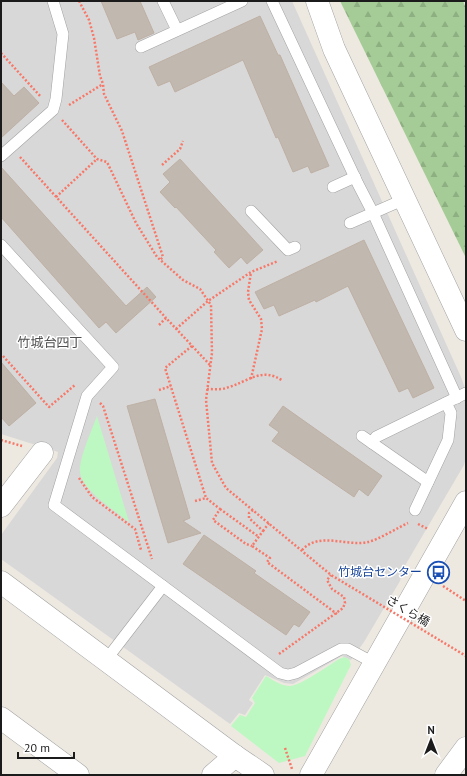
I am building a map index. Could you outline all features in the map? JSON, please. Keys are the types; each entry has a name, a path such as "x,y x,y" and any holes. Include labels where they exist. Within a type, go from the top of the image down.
{"street":[{"path":"317,1 334,49 466,330"},
{"path":"1,506 42,453"},
{"path":"302,774 374,663 464,509"},
{"path":"1,582 235,756 263,775"},
{"path":"1,718 78,775"},
{"path":"446,775 466,748"},
{"path":"213,775 235,756"}],"lane":[{"path":"1,156 10,147 58,109 56,99 63,34 53,1"},
{"path":"163,1 177,30"},
{"path":"141,47 242,1"},
{"path":"272,1 355,177 461,395 376,438 372,443"},
{"path":"333,187 355,177"},
{"path":"350,223 405,199"},
{"path":"251,211 292,249"},
{"path":"259,219 269,215"},
{"path":"3,252 113,367 87,396 54,505 280,673 288,675 296,673 341,649 348,649 374,663"},
{"path":"415,510 448,440 451,413 446,403"},
{"path":"362,436 428,482"},
{"path":"106,660 163,586"}],"path":[{"path":"79,1 89,20 94,38 104,94 122,132 163,256 160,260"},
{"path":"1,53 58,109 97,159 107,162 136,223 157,257 184,280 200,289 208,301"},
{"path":"58,109 103,84"},
{"path":"162,165 180,149 183,141"},
{"path":"10,147 210,366"},
{"path":"56,197 97,159"},
{"path":"176,329 208,301 251,272 282,259 292,249"},
{"path":"251,272 248,292 249,300 261,319 262,328 251,379"},
{"name":"さくら橋","path":"208,301 211,305 212,353 206,400 212,463 226,488 331,575 466,656"},
{"path":"159,325 166,318"},
{"path":"192,346 166,368 206,498 220,510 259,537"},
{"path":"3,356 49,407 76,384"},
{"path":"207,389 225,389 262,374 276,376 283,381"},
{"path":"159,390 171,386"},
{"path":"96,408 99,402 103,406 154,565 148,560"},
{"path":"78,475 79,480 92,497 135,529 142,556"},
{"path":"194,501 206,498"},
{"path":"220,510 213,520 246,544 252,546 270,558 267,562 337,614"},
{"path":"253,510 250,513 250,518 263,531"},
{"path":"302,550 307,545 327,540 344,543 368,542 411,521"},
{"path":"252,546 269,523"},
{"path":"416,523 432,531"},
{"path":"278,655 337,614 343,608 345,603 344,597 332,589 327,580 331,575"},
{"path":"443,586 466,601"},
{"path":"285,748 302,774"}],"shaded area":[{"path":"1,1 292,1 466,391 466,458 464,465 403,569 400,581 364,642 351,660 342,656 293,684 284,683 265,675 249,700 253,703 245,715 239,713 230,724 1,559 1,535 57,458 58,452 1,434"}],"green space":[{"path":"340,1 463,1 466,8 466,258"},
{"path":"97,416 129,522 100,500 86,486 82,479 80,466 86,444"},
{"path":"344,657 349,659 351,665 305,756 279,763 231,726 240,715 246,717 255,703 252,698 266,676 283,685 295,685"}],"building":[{"path":"101,1 140,1 154,33 138,40 135,32 117,39"},
{"path":"260,16 278,55 280,55 329,166 311,173 308,166 293,172 278,137 276,138 243,60 175,92 170,81 158,86 149,67"},
{"path":"1,82 14,96 24,87 39,103 1,138"},
{"path":"180,159 263,250 247,264 241,257 229,268 214,252 216,250 160,192 170,182 163,174"},
{"path":"1,167 126,306 147,287 156,297 116,333 106,322 99,328 1,217"},
{"path":"364,240 434,388 413,398 408,388 399,392 348,286 316,302 315,300 279,316 274,305 264,309 255,292"},
{"path":"1,362 36,403 9,426 1,417"},
{"path":"155,399 190,518 183,521 201,533 168,543 127,406"},
{"path":"283,406 382,476 368,496 359,489 354,497 272,441 279,432 269,425"},
{"path":"204,535 256,571 254,573 310,612 299,627 294,624 286,635 183,564"}],"place":[{"name":"竹城台センター","path":"438,572"}],"district":[{"name":"竹城台四丁","path":"50,342"}]}
